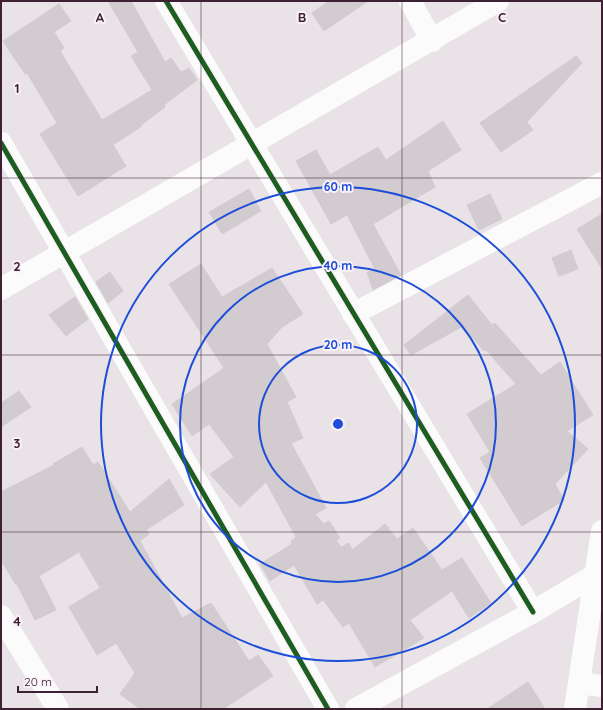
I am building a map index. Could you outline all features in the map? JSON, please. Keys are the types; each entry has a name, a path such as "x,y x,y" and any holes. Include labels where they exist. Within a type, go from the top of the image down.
{"street":[{"path":"166,1 533,612"},
{"path":"410,1 432,41"},
{"path":"1,288 432,41 498,1"},
{"path":"1,143 328,709"},
{"path":"353,314 602,182"},
{"path":"575,709 602,531"},
{"path":"356,709 533,612 595,575"},
{"path":"1,616 58,709"},
{"path":"579,683 602,686"}],"building":[{"path":"108,1 131,1 165,62 171,58 181,72 189,68 197,80 164,105 165,107 141,125 142,126 113,145 126,166 78,196 40,134 57,123 27,73 25,74 3,41 59,4 71,21 54,32 64,48 60,51 102,120 152,90 131,56 138,52"},
{"path":"329,1 368,1 324,31 312,13"},
{"path":"576,56 582,63 527,122 533,130 501,152 480,123"},
{"path":"443,121 461,150 428,171 435,187 373,224 401,275 373,290 367,272 375,269 347,215 331,224 296,161 316,150 330,175 378,147 386,160"},
{"path":"249,189 261,211 222,234 209,212"},
{"path":"490,194 502,219 479,230 467,205"},
{"path":"602,214 602,269 577,229"},
{"path":"571,250 578,269 559,276 552,258"},
{"path":"201,264 222,297 272,268 303,314 282,327 267,344 296,397 287,402 303,438 291,443 326,508 315,514 324,524 329,521 340,538 336,540 341,547 349,543 352,550 385,524 397,539 413,528 442,570 462,558 491,603 469,618 452,591 410,620 424,638 375,667 349,623 343,627 323,600 317,604 294,565 270,581 260,564 292,544 291,541 296,537 266,482 240,507 210,474 234,457 209,424 192,436 172,404 224,368 169,284"},
{"path":"110,272 123,291 108,303 96,282"},
{"path":"468,295 492,325 495,323 541,375 560,362 593,415 567,431 588,449 555,484 564,500 522,526 480,458 490,452 467,414 516,384 486,350 484,351 463,326 411,355 404,345"},
{"path":"75,297 88,319 66,336 49,315"},
{"path":"19,391 31,407 1,427 1,403"},
{"path":"82,447 93,465 98,462 130,512 169,479 184,505 146,530 149,534 140,541 182,618 211,603 249,661 258,655 273,676 223,709 140,709 120,694 135,673 116,643 97,655 69,607 100,588 79,552 39,576 56,610 35,620 17,584 16,585 1,560 1,492 54,465 53,464"},
{"path":"528,682 545,709 487,709"}],"cycle path":[{"path":"166,1 533,612"},
{"path":"1,143 328,709"}]}
